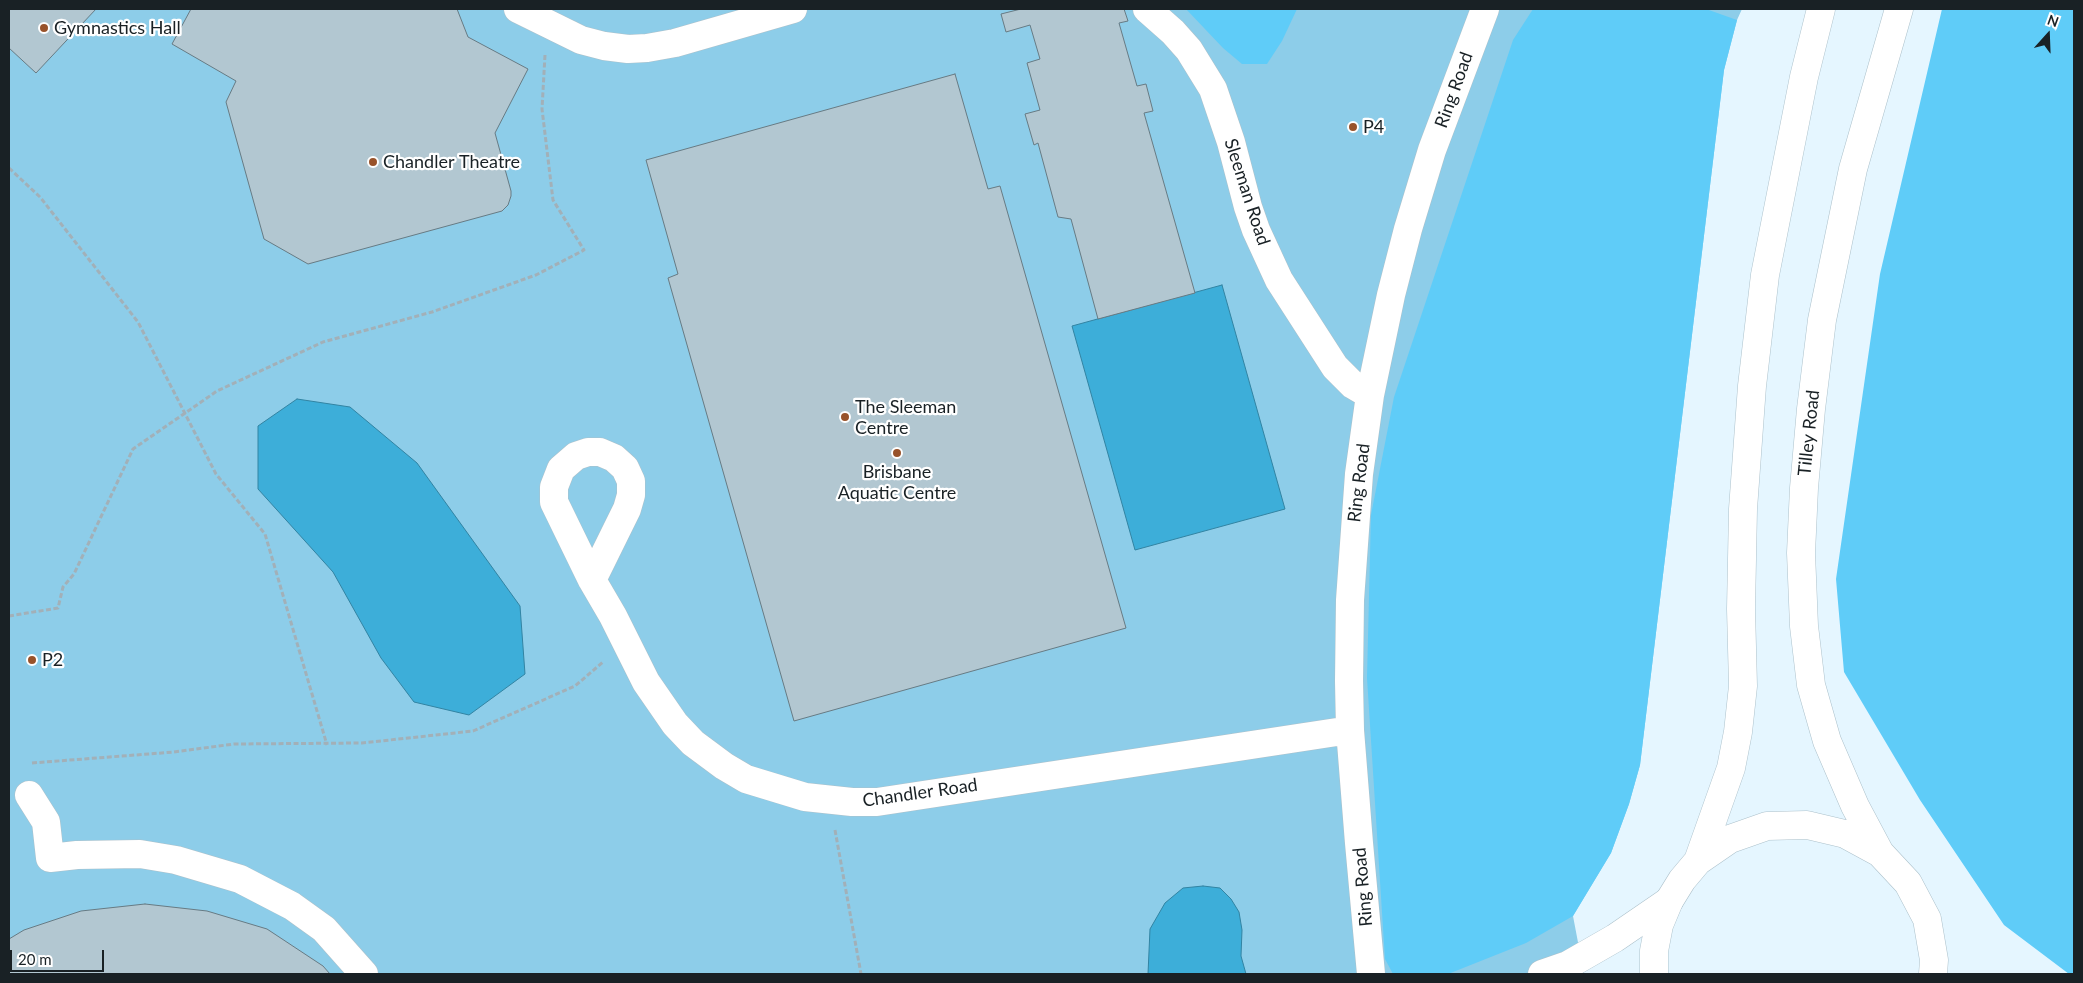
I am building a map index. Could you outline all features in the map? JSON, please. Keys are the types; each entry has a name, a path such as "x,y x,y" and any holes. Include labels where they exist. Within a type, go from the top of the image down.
{"main road":[{"path":"518,9 581,40 604,46 647,48 675,43 793,9"},
{"name":"Sleeman Road","path":"1147,9 1173,32 1189,50 1213,89 1231,142 1256,230 1279,280 1335,368 1347,381 1370,395"},
{"name":"Ring Road","path":"1371,974 1350,730 1350,627 1353,540 1359,474 1370,395 1391,295 1411,220 1432,150 1485,9"},
{"path":"1698,862 1731,768 1738,732 1743,686 1741,610 1743,509 1752,386 1764,275 1804,77 1821,9"},
{"name":"Tilley Road","path":"1880,853 1855,806 1827,741 1811,686 1804,626 1801,553 1808,439 1822,320 1853,169 1900,9"},
{"name":"Chandler Road","path":"592,580 646,682 675,724 693,742 724,766 746,778 797,795 827,801 877,802 1350,730"},
{"path":"29,795 46,822 50,858 77,855 140,854 176,860 240,879 292,906 324,928 364,974"},
{"path":"1654,974 1654,951 1659,925 1669,901 1682,880 1698,862 1730,839 1767,826 1807,825 1845,834 1880,853 1908,883 1927,919 1934,960 1932,974"},
{"path":"1542,974 1568,965 1615,938 1669,901"}],"path":[{"path":"9,616 58,608 63,588 74,574 134,449 217,391 323,342 432,312 536,275 584,250 553,200 542,109 545,54 556,29"},
{"path":"9,168 40,197 138,322 216,474 265,534 327,745"},
{"path":"32,763 174,752 234,744 327,745 473,731 575,686 613,654 624,640"},
{"path":"827,801 833,821 861,974"}],"shaded area":[{"name":"The Sleeman Centre","path":"9,9 1742,9 1737,20 1724,70 1640,765 1629,804 1611,853 1573,916 1584,974 9,974"},
{"path":"1186,9 1297,9 1282,41 1267,64 1242,64 1223,48"},
{"path":"1533,9 1706,9 1737,20 1724,70 1640,765 1629,804 1611,853 1573,916 1526,943 1448,974 1393,974 1385,959 1367,678 1371,515 1394,397 1513,40"},
{"path":"1942,9 2074,9 2074,974 2069,974 2004,925 1920,800 1844,672 1836,579 1880,274"},
{"path":"1222,285 1285,509 1135,550 1072,326"},
{"path":"297,399 350,407 417,463 520,606 525,674 469,715 414,702 381,658 333,572 258,489 258,426"},
{"path":"1203,886 1220,888 1231,899 1239,912 1242,930 1241,956 1246,974 1148,974 1150,929 1165,903 1183,888"}],"building":[{"name":"Gymnastics Hall","path":"9,9 96,9 36,73 9,48"},
{"name":"Chandler Theatre","path":"191,9 457,9 468,37 528,69 495,133 511,191 508,205 502,211 308,264 264,239 226,102 236,81 172,44"},
{"path":"1021,9 1124,9 1128,21 1119,23 1137,86 1146,84 1153,111 1144,113 1195,293 1098,319 1071,219 1058,217 1038,143 1034,145 1025,114 1040,110 1027,63 1040,59 1030,25 1006,32 1001,14"},
{"name":"Brisbane Aquatic Centre","path":"955,74 988,189 1000,186 1126,628 794,721 668,278 678,274 646,160"},
{"path":"145,904 207,911 267,929 323,966 330,974 9,974 9,939 24,930 81,911"}],"place":[{"name":"Gymnastics Hall","path":"44,28"},
{"name":"P4","path":"1353,127"},
{"name":"Chandler Theatre","path":"373,162"},
{"name":"The Sleeman Centre","path":"845,417"},
{"name":"Brisbane Aquatic Centre","path":"897,453"},
{"name":"P2","path":"32,660"}]}
